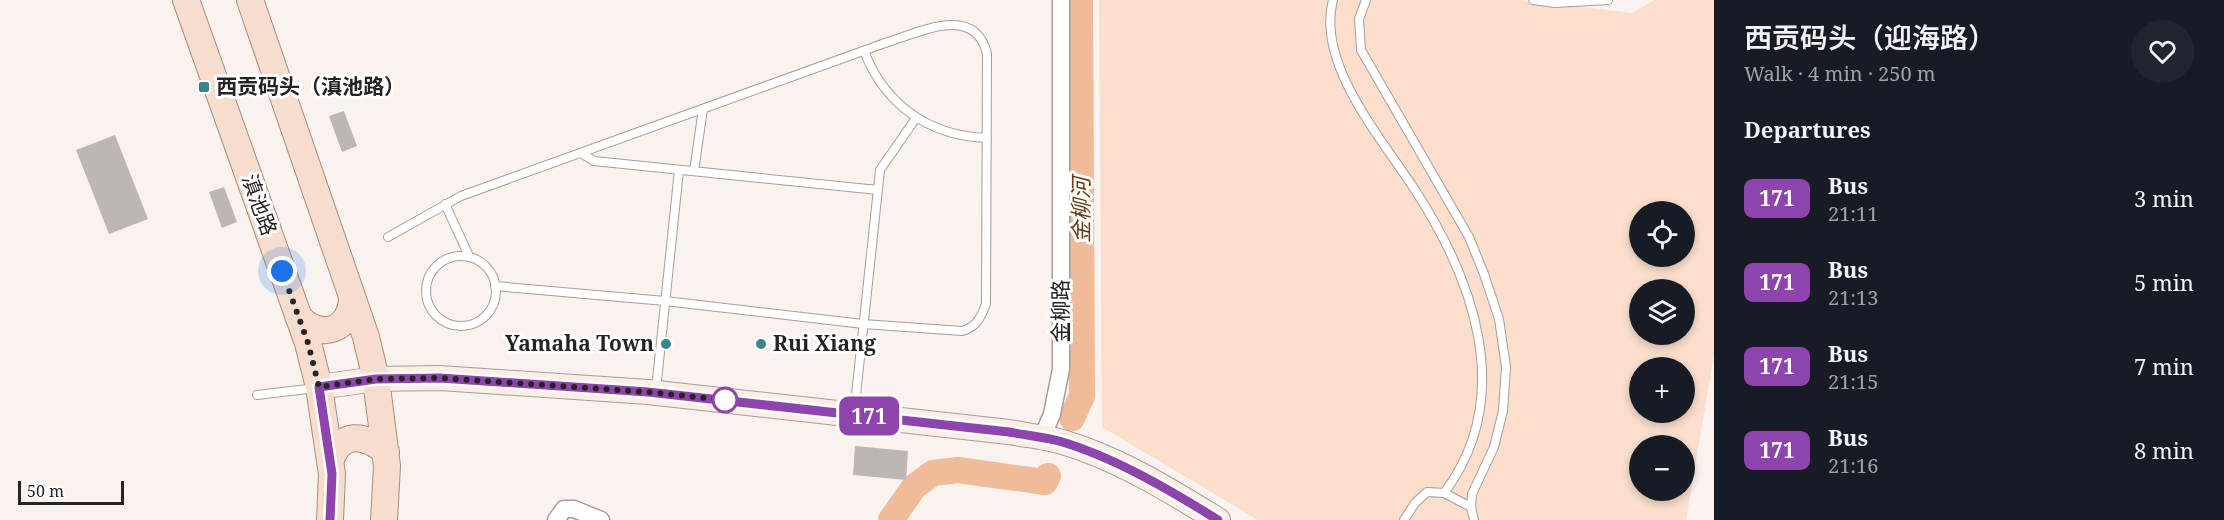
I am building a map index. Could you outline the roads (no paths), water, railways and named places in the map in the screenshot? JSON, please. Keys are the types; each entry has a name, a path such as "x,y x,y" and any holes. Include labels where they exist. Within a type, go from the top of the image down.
{"main road":[{"name":"滇池路","path":"186,0 298,316 319,387 332,474 330,520"},
{"path":"251,1 366,337 376,379 386,452 384,520"},
{"path":"298,316 303,322 318,330 333,329 346,320 352,305 352,297"},
{"path":"330,462 336,448 349,439 365,438 386,452"}],"street":[{"name":"金柳路","path":"1042,438 1052,414 1061,369 1061,0"},
{"path":"319,387 376,379 440,378 656,393 975,428 1059,441 1098,455 1174,493 1218,520"},
{"path":"556,520 564,509 574,508 601,520"}],"lane":[{"path":"1333,0 1329,12 1330,43 1358,106 1415,189 1448,248 1464,284 1478,326 1483,369 1481,408 1473,440 1459,473 1444,493"},
{"path":"1366,0 1359,19 1361,50 1468,237 1484,274 1499,320 1506,368 1503,411 1494,447 1472,494 1471,507 1474,520"},
{"path":"1533,0 1555,3 1608,0"},
{"path":"388,237 461,196 864,51 950,25 964,25 976,31 985,42 987,54 986,304 982,316 973,327 963,331 863,324 665,301 495,286"},
{"path":"864,51 872,71 884,89 916,118 950,133 987,138"},
{"path":"694,171 703,109"},
{"path":"854,414 880,170 916,118"},
{"path":"581,153 594,161 878,190"},
{"path":"656,393 679,170"},
{"path":"446,204 469,256"},
{"path":"461,255 477,260 490,271 495,286 494,303 484,317 469,325 452,325 437,317 426,295 431,270 444,259 461,255"},
{"path":"257,395 319,387"},
{"path":"1404,520 1415,503 1427,492 1444,493 1471,507"}],"waterway":[{"name":"金柳河","path":"1072,418 1082,396 1080,0"},
{"name":"金柳河","path":"891,520 914,487 933,473 958,470 1045,482 1048,476"}],"place":[{"name":"西贡码头（滇池路）","path":"204,87"},
{"name":"Yamaha Town","path":"666,344"},
{"name":"Rui Xiang","path":"761,344"}]}
